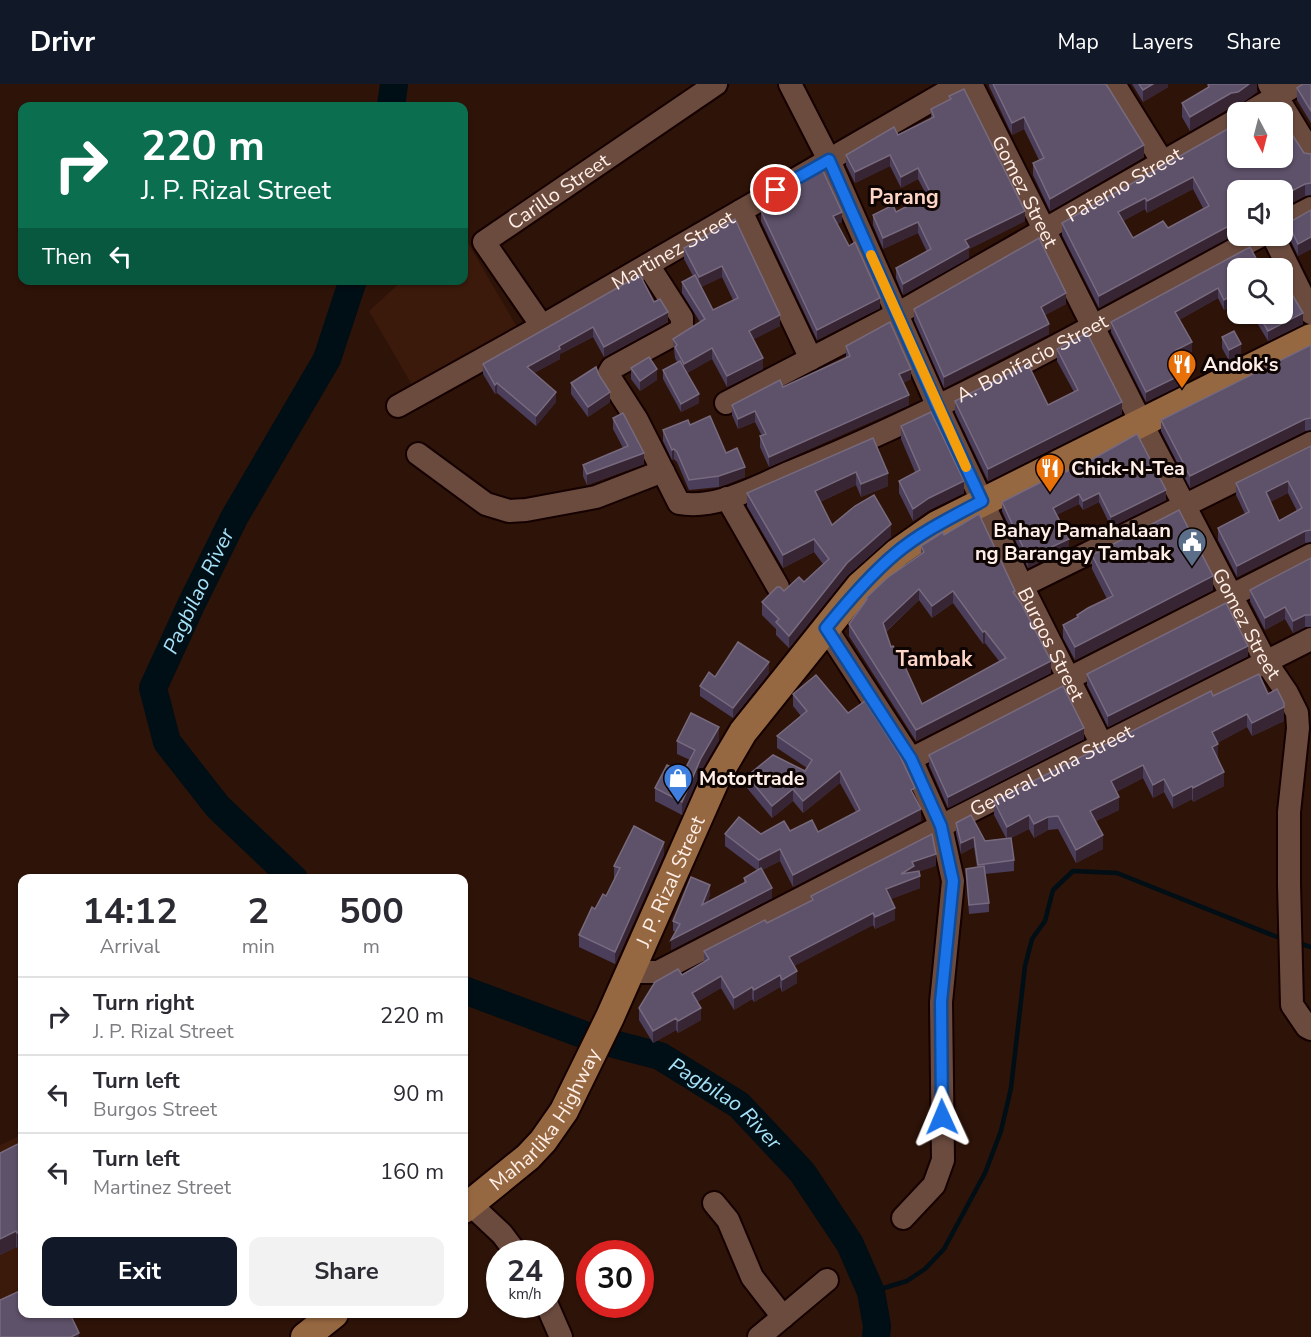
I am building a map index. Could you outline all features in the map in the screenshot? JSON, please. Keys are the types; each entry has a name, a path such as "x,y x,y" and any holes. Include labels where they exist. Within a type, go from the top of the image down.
{"main road":[{"name":"J. P. Rizal Street","path":"610,1017 716,778 744,732 860,586 897,553 937,525 1311,338"},
{"name":"Maharlika Highway","path":"468,1206 522,1163 543,1141 564,1111 610,1017"},
{"path":"305,1337 329,1318"}],"street":[{"name":"Carillo Street","path":"542,326 484,242 716,84"},
{"name":"Burgos Street","path":"790,84 829,160 938,407 1022,586 1102,745"},
{"name":"Martinez Street","path":"398,406 542,326 960,84"},
{"name":"Gomez Street","path":"971,84 1141,422 1266,662 1297,712 1298,728 1289,812 1292,1005 1307,1027 1311,1029"},
{"path":"1113,84 1162,161"},
{"path":"1261,102 1274,91 1298,84"},
{"path":"1274,91 1311,153"},
{"name":"Paterno Street","path":"726,403 897,314 1227,125"},
{"path":"1293,217 1311,208"},
{"path":"741,211 811,359"},
{"name":"A. Bonifacio Street","path":"648,265 682,318 682,328 612,368 609,373 638,420 679,503 693,506 728,498 878,436 1093,327 1242,246"},
{"path":"1279,246 1311,313"},
{"path":"1022,586 1311,443"},
{"path":"418,454 486,504 509,511 596,497 663,471"},
{"path":"728,498 778,586"},
{"path":"911,759 1311,555"},
{"path":"826,628 911,759 941,826 953,881 941,1002 942,1160 934,1185 903,1218"},
{"name":"General Luna Street","path":"630,972 658,972 1311,639"},
{"path":"714,1203 728,1220 752,1277 783,1317"},
{"path":"468,1208 506,1240"},
{"path":"763,1336 827,1280"},
{"path":"553,1318 561,1337"}],"shaded area":[{"path":"468,243 517,327 415,390 369,311 398,285 468,285"},
{"path":"18,1137 18,1318 0,1337 0,1145"}],"building":[{"path":"993,84 1106,84 1144,145 1050,199 1033,163 1044,158 1024,117 1012,123"},
{"path":"1139,84 1153,84 1143,90"},
{"path":"1209,84 1249,84 1190,117 1182,103 1209,87"},
{"path":"1303,84 1311,84 1311,111 1297,88"},
{"path":"964,89 1025,211 965,240 969,247 903,284 896,268 931,249 918,222 883,238 873,215 893,205 896,212 931,194 918,168 901,177 890,155 855,172 846,155 894,127 898,135 934,117 931,109 951,99 949,96"},
{"path":"1227,129 1227,168 1293,168 1293,136 1304,153 1311,154 1311,183 1293,190 1293,180 1227,180 1227,227 1099,296 1062,223","holes":["1193,177 1209,206 1168,228 1163,221 1133,238 1118,212 1145,198 1147,201"]},
{"path":"822,169 842,212 833,216 849,246 855,242 880,298 817,330 761,211 772,205 769,200"},
{"path":"1311,210 1311,237 1298,244 1293,234 1293,220"},
{"path":"735,219 780,315 749,331 763,358 727,376 712,348 684,364 673,339 705,319 682,282 695,275 713,310 738,298 722,266 699,277 684,248"},
{"path":"1039,238 1066,293 1041,307 1049,324 944,377 914,309"},
{"path":"1250,247 1256,258 1230,258"},
{"path":"1227,259 1227,298 1224,300 1218,288 1175,312 1192,342 1176,350 1187,372 1146,392 1111,322"},
{"path":"640,275 654,302 660,299 668,312 604,347 593,327 527,367 556,392 536,416 497,383 495,385 483,364"},
{"path":"1293,296 1303,313 1293,318"},
{"path":"890,322 911,369 899,374 909,395 769,457 760,436 766,434 755,411 738,419 732,405 780,380 783,387 850,356 846,346"},
{"path":"1264,324 1282,324 1268,331"},
{"path":"1234,331 1241,344 1229,350 1222,337"},
{"path":"1087,333 1122,402 988,469 955,401 1028,364 1048,405 1078,390 1057,349"},
{"path":"1311,345 1311,418 1190,476 1161,420"},
{"path":"649,357 657,369 640,381 631,368"},
{"path":"680,361 699,394 681,404 663,370"},
{"path":"596,367 610,392 588,407 571,383"},
{"path":"931,412 964,481 929,498 913,509 899,481 920,470 901,426"},
{"path":"623,413 644,453 587,474 583,465 628,446 613,418"},
{"path":"710,416 726,453 737,448 745,467 719,476 689,480 677,452 672,450 663,430 688,420 690,425"},
{"path":"1137,434 1166,490 1111,517 1099,493 1083,501 1079,494 1053,508 1069,539 1028,558 1002,502 1065,470 1066,472 1089,461"},
{"path":"873,438 888,473 861,484 856,472 815,491 832,525 855,506 874,495 891,524 847,563 789,636 776,622 779,619 762,602 777,587 784,591 799,577 804,582 829,559 814,539 783,555 747,493"},
{"path":"1311,446 1311,530 1237,566 1218,528 1249,512 1236,483","holes":["1288,481 1302,508 1279,521 1266,492"]},
{"path":"1179,510 1213,576 1075,647 1063,625 1078,617 1077,615 1088,608 1113,596 1092,555"},
{"path":"979,514 1015,591 1013,592 1051,661 916,730 849,624 866,598 887,578 924,552 921,546 943,532 944,535","holes":["919,589 932,606 953,591 983,632 985,631 1006,658 922,704 902,660 893,646 891,647 883,623"]},
{"path":"1311,558 1311,615 1305,615 1293,621 1285,607 1265,618 1250,590"},
{"path":"1226,603 1248,646 1108,716 1087,674"},
{"path":"738,642 769,662 733,708 700,686 709,672 715,677"},
{"path":"1259,674 1268,694 1277,689 1284,707 1252,723 1247,714 1212,732 1218,744 1212,747 1224,772 1173,796 1164,779 1153,785 1143,765 1111,781 1119,797 1090,811 1103,835 1076,850 1058,816 1048,817 1034,824 1029,815 1007,827 994,801 1211,691 1213,696"},
{"path":"816,675 848,713 865,701 899,754 915,788 911,790 921,809 793,875 780,849 759,860 725,834 739,817 761,834 784,821 790,831 812,820 818,832 860,810 840,771 803,801 793,789 772,806 747,776 773,755 805,771 812,760 777,736 807,711 793,694"},
{"path":"1063,686 1084,728 948,797 929,755"},
{"path":"691,713 719,727 701,758 682,802 655,788 667,765 683,773 695,750 677,741"},
{"path":"971,815 985,841 1011,838 1014,860 978,865 974,837 961,843 956,823"},
{"path":"634,826 664,842 615,952 579,935 592,907 595,909 603,894 606,896 620,868 614,866"},
{"path":"932,834 936,854 912,862 914,866 901,874 919,871 920,876 886,889 895,908 875,917 873,913 789,957 797,971 782,980 780,975 734,998 721,976 692,993 701,1008 653,1031 639,1008 655,982 678,969 682,975 709,959 704,951 765,920 767,923 813,900 811,896"},
{"path":"984,866 989,903 969,905 966,869"},
{"path":"761,868 772,888 671,940 680,924 673,921 691,877 710,885 702,905 746,882 744,878"},
{"path":"18,1144 18,1232 16,1231 0,1239 0,1153"},
{"path":"18,1292 18,1318 72,1318 79,1333 71,1337 0,1337 0,1300"}],"waterway":[{"name":"Pagbilao River","path":"392,102 394,84"},
{"name":"Pagbilao River","path":"289,874 218,807 167,742 153,688 234,518 327,359 351,285"},
{"path":"871,1292 907,1281 925,1269 944,1249 985,1173 1001,1131 1011,1088 1025,966 1032,939 1045,921 1053,890 1073,871 1117,873 1282,939"},
{"path":"1296,942 1311,947"},
{"name":"Pagbilao River","path":"468,991 598,1040 660,1056 739,1105 802,1172 850,1244 871,1292 877,1326 876,1337"}],"slow traffic":[{"path":"871,255 966,467"}],"place":[{"name":"Andok's","path":"1182,390"},
{"name":"Chick-N-Tea","path":"1050,494"},
{"name":"Bahay Pamahalaan ng Barangay Tambak","path":"1192,568"},
{"name":"Motortrade","path":"678,804"}],"district":[{"name":"Parang","path":"904,197"},
{"name":"Tambak","path":"934,659"}],"route":[{"path":"776,190 829,160 982,501 937,525 897,553 860,586 826,628 911,759 941,826 953,881 941,1002 942,1117"}]}
